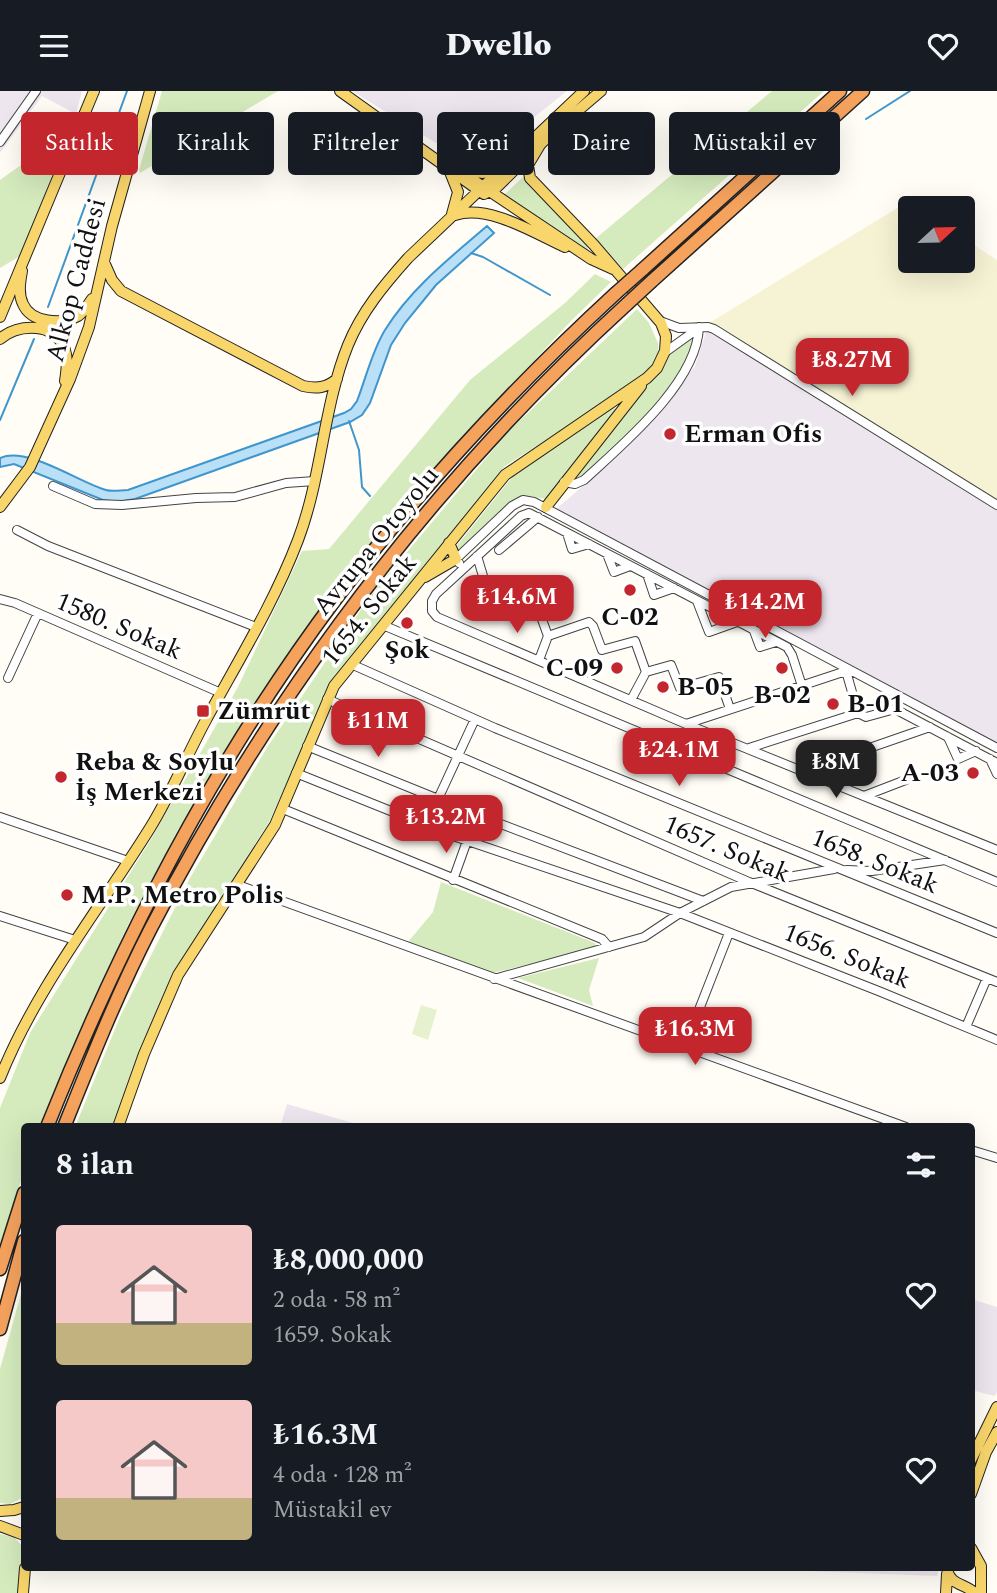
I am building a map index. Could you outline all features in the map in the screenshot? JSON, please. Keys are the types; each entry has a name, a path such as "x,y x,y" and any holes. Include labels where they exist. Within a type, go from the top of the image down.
{"highway":[{"name":"Avrupa Otoyolu","path":"49,1123 109,981 166,867 244,733 337,598 420,495 520,386 616,293 840,91"},
{"name":"Avrupa Otoyolu","path":"66,1123 90,1063 157,918 242,766 312,660 386,561 462,470 536,392 652,281 863,91"},
{"path":"0,1269 21,1202"},
{"path":"0,1329 21,1252"}],"main road":[{"name":"Alkop Caddesi","path":"0,317 94,91"},
{"name":"Alkop Caddesi","path":"0,507 30,467 64,392 89,327 111,226 150,91"},
{"path":"340,91 437,158"},
{"path":"534,138 584,91"},
{"path":"0,1078 11,1050 75,940 151,826 273,598 298,539 315,481 337,379 349,344 371,302 408,258 450,217 540,145 601,91"},
{"path":"540,145 528,166 530,178 660,321 666,336 664,353"},
{"path":"450,217 458,192 451,175"},
{"path":"462,175 619,273"},
{"path":"484,190 498,175"},
{"path":"450,217 467,212 484,213 591,258"},
{"path":"23,260 19,290 23,305 40,319 66,320 78,315 87,308 96,293"},
{"path":"104,260 112,280 121,291 291,380 315,389 325,387 337,379"},
{"path":"0,339 6,334 34,327 55,335 63,343 67,360 64,392"},
{"name":"1654. Sokak","path":"119,1123 144,1054 178,975 238,885 283,809 327,699 351,664 511,470 647,378 657,368 664,353"},
{"path":"546,507 647,378"},
{"path":"419,581 456,559 449,543"},
{"path":"975,1452 997,1408"},
{"path":"975,1483 986,1452 997,1432"},
{"path":"0,1511 21,1508"},
{"path":"0,1526 21,1534"},
{"path":"947,1571 960,1587 978,1593 981,1572 975,1556"},
{"path":"23,1593 25,1571"},
{"path":"946,1593 947,1571"},
{"path":"960,1587 976,1580 981,1572"}],"street":[{"path":"0,142 36,91"},
{"path":"660,321 679,328 715,329 997,505"},
{"path":"664,353 699,327"},
{"path":"564,482 575,484 584,480 645,421 689,366 699,340 699,327"},
{"path":"53,486 95,504 122,505 235,497 286,484 315,481"},
{"path":"464,568 456,559 518,502 530,501 546,507 997,747"},
{"path":"802,686 790,651 776,642 529,513 524,514 464,568 432,601 431,608 435,615 686,723 997,850"},
{"path":"499,550 538,517"},
{"path":"17,530 48,546 256,628"},
{"path":"477,557 495,611 503,613 536,603 548,636 539,660"},
{"path":"446,565 456,576"},
{"path":"647,574 653,595 674,588"},
{"name":"1580. Sokak","path":"0,599 221,692"},
{"path":"697,600 709,632 737,622"},
{"path":"8,678 38,613"},
{"path":"548,636 591,623 602,650 635,641 646,672 631,700"},
{"path":"385,626 997,882"},
{"name":"1658. Sokak","path":"351,664 475,719 997,933"},
{"path":"646,672 671,666 681,688 719,677 730,709"},
{"path":"686,723 847,669"},
{"path":"847,669 858,713"},
{"name":"1657. Sokak","path":"327,699 749,883 997,982"},
{"path":"748,748 858,713 866,717 896,709 994,761 997,774"},
{"path":"438,799 475,719"},
{"path":"803,771 929,727"},
{"path":"948,737 958,759 976,751"},
{"path":"307,745 464,810 703,901"},
{"name":"1656. Sokak","path":"296,773 453,836 680,913 997,1040"},
{"path":"864,796 916,776"},
{"path":"283,809 601,939 609,947"},
{"path":"453,836 464,810"},
{"path":"0,817 128,861"},
{"path":"453,880 467,841"},
{"path":"494,979 644,937 680,913 731,887 836,869 869,871 945,860"},
{"path":"238,885 895,1123"},
{"path":"0,916 75,940"},
{"path":"684,1048 729,933"},
{"path":"966,1027 987,978"},
{"path":"975,1151 997,1158"}],"shaded area":[{"path":"0,91 82,91 77,112 42,96 30,112 21,112 21,124 0,153"},
{"path":"352,91 567,91 534,117 534,112 437,112 437,144 423,135 423,112 386,112"},
{"path":"898,208 898,273 975,273 975,246 997,260 997,502 709,323"},
{"path":"709,323 997,502 997,748 554,511 651,422 695,366"},
{"path":"287,1104 353,1123 281,1123"},
{"path":"975,1300 997,1307 995,1396 975,1391"},
{"path":"805,1571 938,1571 937,1576"}],"green space":[{"path":"162,91 278,91 243,112 156,112"},
{"path":"772,91 824,91 800,112 747,112"},
{"path":"152,125 152,166 140,173"},
{"path":"21,165 21,175 52,175 20,256 0,268 0,180"},
{"path":"672,175 729,175 623,269 595,239"},
{"path":"524,176 531,188 585,242 589,251 504,195"},
{"path":"595,274 611,282 457,443 343,576 238,732 178,830 128,925 81,1027 44,1123 21,1123 21,1181 0,1245 0,1108 30,1033 150,841 238,687 302,551 329,549 470,380 565,303"},
{"path":"637,309 649,323 658,343 659,358 654,366 611,399 505,466 330,688 269,822 174,972 115,1123 77,1123 120,1017 190,878 268,746 371,595 508,432"},
{"path":"699,327 699,340 666,396 584,480 564,482 665,352"},
{"path":"616,405 613,414 547,498 518,498 460,549 455,548 513,476"},
{"path":"441,882 595,943 596,948 492,973 408,942 433,912"},
{"path":"599,958 589,990 593,1006 518,978"},
{"path":"421,1005 437,1010 428,1040 412,1034"},
{"path":"21,1294 21,1498 10,1504 0,1503 0,1369"},
{"path":"0,1534 14,1537 21,1545 21,1565 18,1593 0,1593"}],"water":[{"path":"487,226 494,233 436,285 405,323 391,345 370,403 362,415 350,422 135,499 117,502 103,500 14,464 0,467 0,458 24,457 106,490 128,490 344,413 357,401 376,347 395,315 432,274"}],"waterway":[{"path":"48,307 127,91"},
{"path":"866,119 910,91"},
{"path":"471,253 483,257 550,295"},
{"path":"0,420 34,339"},
{"path":"349,421 359,450 362,487 370,496"}],"place":[{"name":"Erman Ofis","path":"670,434"},
{"name":"C-02","path":"630,590"},
{"name":"Şok","path":"407,623"},
{"name":"C-09","path":"617,668"},
{"name":"B-02","path":"782,668"},
{"name":"B-05","path":"663,687"},
{"name":"B-01","path":"833,704"},
{"name":"Zümrüt","path":"203,711"},
{"name":"A-03","path":"973,773"},
{"name":"Reba & Soylu İş Merkezi","path":"61,777"},
{"name":"M.P. Metro Polis","path":"67,895"}]}
